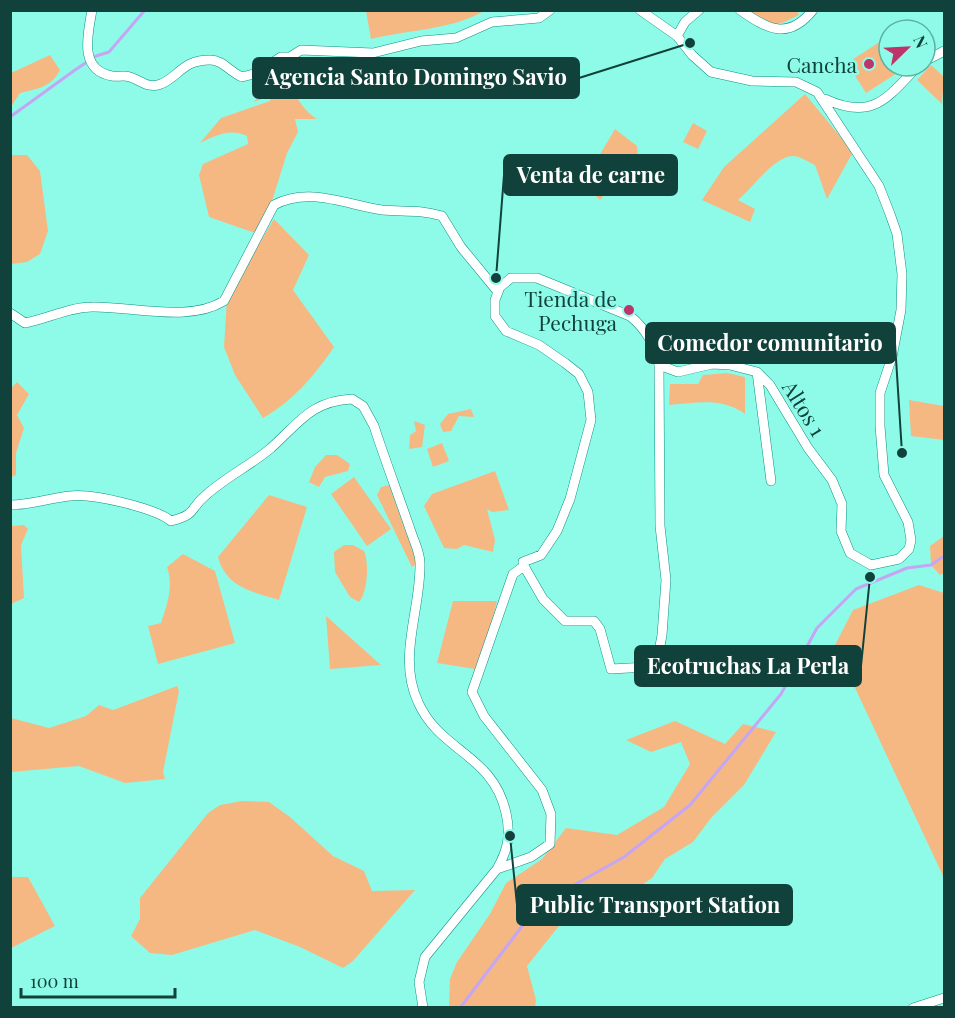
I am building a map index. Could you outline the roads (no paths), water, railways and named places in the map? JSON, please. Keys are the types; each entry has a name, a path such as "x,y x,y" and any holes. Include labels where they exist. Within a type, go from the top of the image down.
{"street":[{"path":"92,10 86,44 89,61 94,68 110,76 128,76 149,86 162,83 180,68 192,62 221,62 242,77 257,73 281,57 290,57 301,50 373,53 421,41 456,38 492,21 539,18 550,10"},
{"name":"Altos 1","path":"640,10 678,36 692,55 711,72 752,81 796,82 806,85 824,98 879,186 897,234 902,274 901,310 892,357 880,393 884,475 908,522 911,540 909,549 899,559 871,566 850,553 842,531 842,504 832,480 808,448 770,385 757,372 730,364 712,364 678,372 659,365"},
{"path":"678,36 685,22 699,10"},
{"path":"740,10 765,27 786,29 797,26 813,10"},
{"path":"824,98 838,105 870,108 883,103 907,78"},
{"path":"10,313 25,323 91,307 144,311 208,309 224,301 274,205 285,199 306,196 355,202 382,210 420,209 442,216 461,247 498,292"},
{"path":"496,869 531,857 550,844 551,814 542,790 484,716 472,692 513,574 524,566 524,562 541,555 557,531 570,499 591,420 588,392 579,374 539,345 506,331 495,316 498,292 511,278 537,278 609,306 641,324 657,355 659,365 660,526 666,580 662,635 657,662 647,667 611,669 600,629 594,621 565,621 543,599 524,566"},
{"path":"757,372 771,481"},
{"path":"10,505 86,495 135,504 149,512 162,514 171,521 182,518 189,516 205,496 270,448 298,420 322,404 352,399 363,406 374,426 420,561 419,589 409,643 412,684 426,718 455,747 492,777 505,806 510,829 506,853 496,869 425,957 419,981 423,1008"},
{"path":"913,1008 945,998"}],"waterway":[{"path":"10,117 96,56 109,52 145,10"},
{"path":"460,1008 526,921 558,894 624,857 690,805 781,694 817,628 856,589 907,568 931,565 944,556"}],"place":[{"name":"Agencia Santo Domingo Savio","path":"690,43"},
{"name":"Cancha","path":"869,64"},
{"name":"Venta de carne","path":"496,278"},
{"name":"Tienda de Pechuga","path":"629,310"},
{"name":"Comedor comunitario","path":"902,453"},
{"name":"Ecotruchas La Perla","path":"870,577"},
{"name":"Public Transport Station","path":"510,836"}]}
